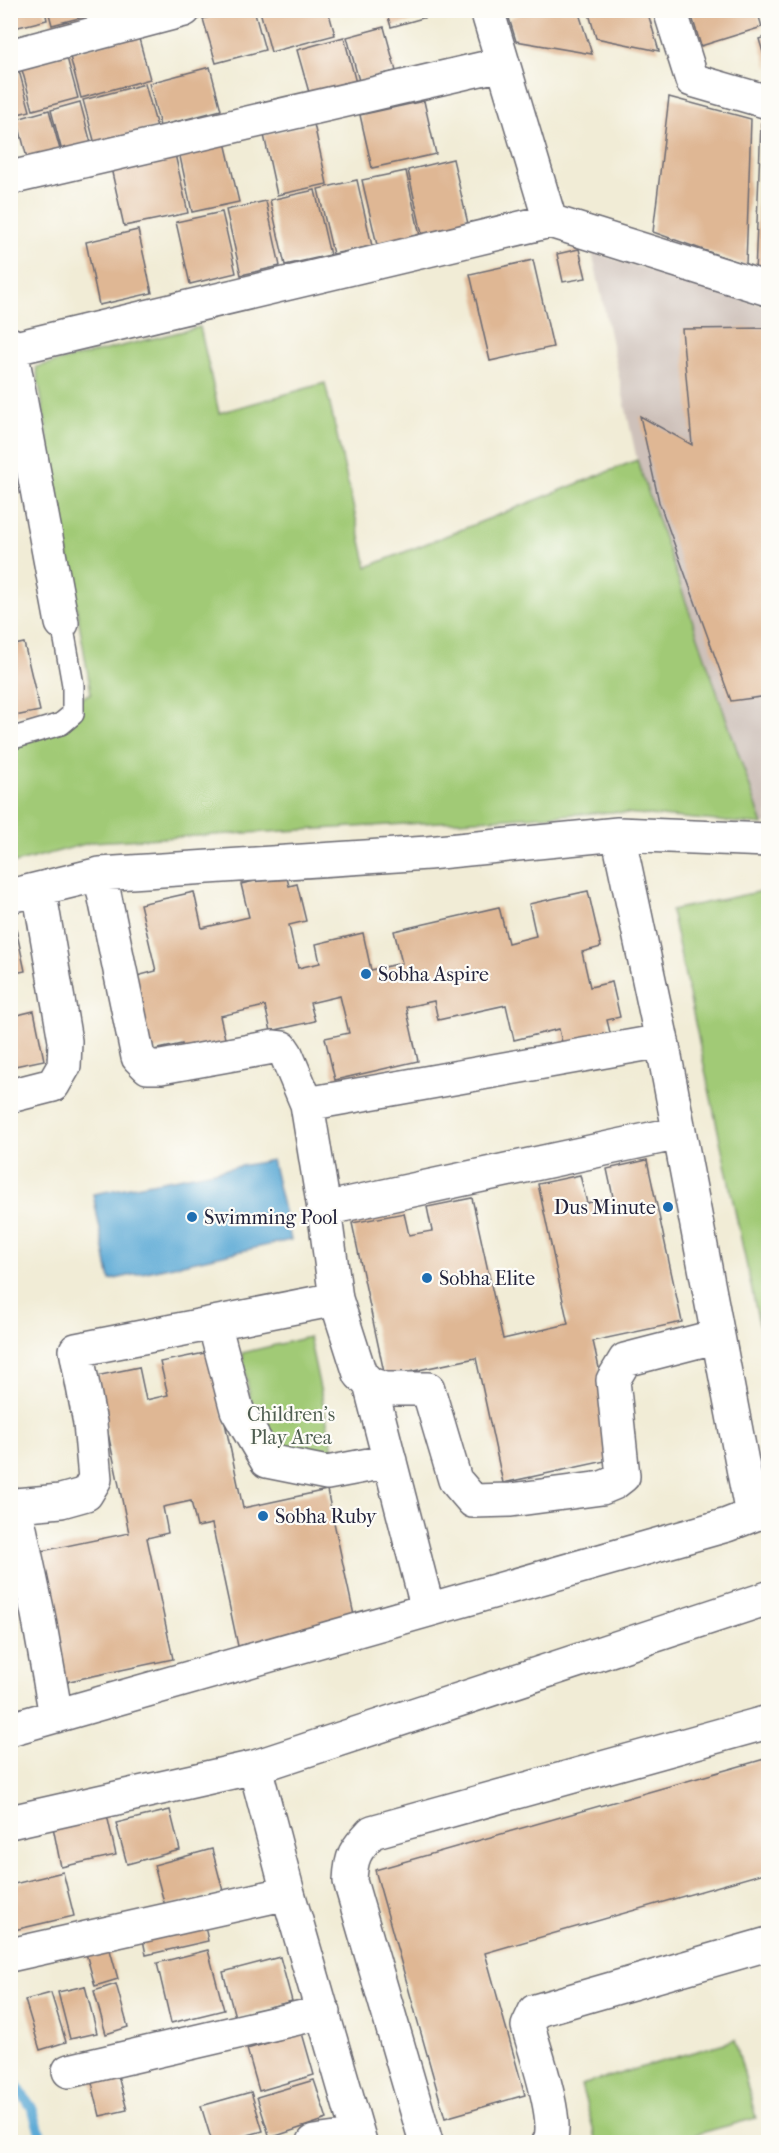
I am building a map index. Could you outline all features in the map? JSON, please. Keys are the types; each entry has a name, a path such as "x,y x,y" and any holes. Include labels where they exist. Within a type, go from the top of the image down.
{"street":[{"path":"10,56 184,10"},
{"path":"487,10 549,221"},
{"path":"670,10 692,80 768,102"},
{"path":"10,177 502,64"},
{"path":"62,623 19,440 11,347 549,221 768,290"},
{"path":"10,1729 727,1524 760,1512 718,1336 662,1041 618,834"},
{"path":"10,1096 53,1085 64,1066 64,1041 25,893 100,874 428,853 618,834 768,840"},
{"path":"100,874 138,1057 148,1067 273,1047 282,1048 286,1054 307,1104 336,1299 360,1374 370,1384 385,1389 428,1389 455,1480 473,1501 511,1500 602,1488 614,1483 622,1476 613,1380 625,1360 718,1336"},
{"path":"307,1104 662,1041"},
{"path":"324,1209 679,1133"},
{"path":"56,1716 38,1614 13,1496 61,1501 86,1494 94,1479 90,1423 76,1350 336,1299"},
{"path":"214,1323 237,1410 267,1461 327,1473 390,1461"},
{"path":"370,1384 428,1610"},
{"path":"10,1822 255,1767 768,1598"},
{"path":"426,2142 350,1881 351,1864 356,1849 372,1832 768,1722"},
{"path":"255,1767 288,1893 359,2139 314,2142"},
{"path":"10,1955 288,1893"},
{"path":"549,2142 552,2139 553,2115 528,2026 535,2011 768,1944"},
{"path":"69,2071 324,2012"}],"lane":[{"path":"10,739 61,724 73,714 73,685 62,623"}],"shaded area":[{"path":"592,252 768,307 768,823 763,825 637,460"}],"green space":[{"path":"200,327 219,413 325,383 367,567 637,460 763,825 613,812 93,842 11,864 11,735 91,693 36,367"},
{"path":"768,890 768,1366 671,910"},
{"name":"Children's Play Area","path":"309,1337 334,1454 263,1471 242,1353"},
{"path":"735,2040 756,2118 668,2142 597,2142 581,2085"}],"water":[{"name":"Swimming Pool","path":"272,1160 291,1240 110,1280 93,1194"}],"building":[{"path":"10,10 45,10 47,20 10,29"},
{"path":"48,10 102,10 102,12 52,25"},
{"path":"233,10 254,10 265,50 216,63 203,19"},
{"path":"328,10 335,35 271,52 260,11"},
{"path":"386,10 448,10 448,11 391,27"},
{"path":"532,10 578,10 592,54 516,41 509,18"},
{"path":"588,10 647,10 659,51 596,38"},
{"path":"690,10 757,10 762,27 701,46"},
{"path":"384,27 396,71 359,81 347,37"},
{"path":"138,35 150,79 81,98 69,53"},
{"path":"768,36 768,69 759,39"},
{"path":"344,37 356,83 310,96 297,50"},
{"path":"66,54 78,98 33,110 21,66"},
{"path":"18,67 30,111 10,116 10,69"},
{"path":"210,67 221,110 160,126 149,83"},
{"path":"145,84 157,127 95,144 83,100"},
{"path":"669,97 751,119 746,265 653,232"},
{"path":"424,101 436,154 372,168 360,115"},
{"path":"80,102 92,147 63,155 51,110"},
{"path":"49,110 62,157 29,166 17,119"},
{"path":"761,123 768,125 768,277 755,273"},
{"path":"314,124 327,184 277,195 264,135"},
{"path":"225,142 239,202 192,212 179,152"},
{"path":"175,154 188,213 124,226 111,168"},
{"path":"453,159 468,224 422,234 408,170"},
{"path":"406,171 420,236 377,245 362,180"},
{"path":"357,180 372,246 333,254 318,189"},
{"path":"315,190 330,255 285,265 270,200"},
{"path":"266,201 280,266 241,275 226,210"},
{"path":"222,212 236,273 190,284 176,222"},
{"path":"138,230 152,293 99,305 86,242"},
{"path":"579,249 586,278 563,282 557,254"},
{"path":"533,260 553,347 490,361 470,274"},
{"path":"768,328 768,696 731,701 659,502 640,416 692,445 682,329"},
{"path":"24,643 40,711 10,717 10,646"},
{"name":"Sobha Aspire","path":"286,874 289,886 297,884 306,921 289,925 298,968 320,963 316,944 363,933 371,970 402,963 394,931 499,907 508,943 536,936 529,904 588,891 601,947 582,952 590,987 612,982 620,1017 607,1020 612,1041 564,1052 559,1029 514,1040 506,1005 438,1020 434,1001 406,1007 418,1061 335,1080 325,1038 349,1033 340,996 310,1003 315,1021 271,1031 265,1006 220,1016 226,1043 184,1052 182,1044 149,1051 133,977 156,971 140,904 194,892 202,928 249,917 241,884"},
{"path":"13,915 25,971 10,974 10,916"},
{"path":"10,1009 13,1016 34,1011 44,1060 10,1067"},
{"name":"Sobha Elite","path":"647,1160 682,1322 593,1341 619,1458 503,1483 476,1358 385,1377 352,1223 404,1213 409,1235 432,1231 427,1207 472,1198 503,1339 568,1324 538,1184 580,1175 587,1203 613,1197 607,1169"},
{"name":"Sobha Ruby","path":"210,1352 243,1508 327,1490 355,1620 238,1646 212,1524 197,1527 191,1501 163,1507 168,1533 147,1538 173,1659 60,1683 32,1553 129,1533 96,1376 139,1367 146,1400 168,1395 160,1362"},
{"path":"768,1758 768,1872 485,1953 525,2095 445,2118 375,1870"},
{"path":"170,1810 180,1850 127,1864 116,1823"},
{"path":"107,1815 116,1855 61,1867 53,1827"},
{"path":"212,1849 223,1891 165,1906 154,1865"},
{"path":"63,1872 74,1916 14,1930 10,1914 10,1885"},
{"path":"203,1916 208,1941 146,1955 141,1929"},
{"path":"107,1939 118,1979 95,1986 84,1946"},
{"path":"208,1950 224,2010 171,2023 157,1963"},
{"path":"280,1957 292,2001 235,2017 223,1972"},
{"path":"116,1984 128,2027 106,2034 94,1991"},
{"path":"85,1986 97,2033 70,2039 58,1992"},
{"path":"51,1993 66,2042 40,2050 25,2000"},
{"path":"302,2033 314,2075 259,2091 247,2049"},
{"path":"116,2068 127,2110 100,2116 90,2075"},
{"path":"314,2080 327,2119 270,2138 257,2097"},
{"path":"251,2092 263,2131 222,2142 212,2142 201,2106"}],"waterway":[{"path":"10,2076 32,2108 43,2142"}],"place":[{"name":"Sobha Aspire","path":"366,974"},
{"name":"Dus Minute","path":"668,1207"},
{"name":"Swimming Pool","path":"192,1217"},
{"name":"Sobha Elite","path":"427,1278"},
{"name":"Sobha Ruby","path":"263,1516"}]}
